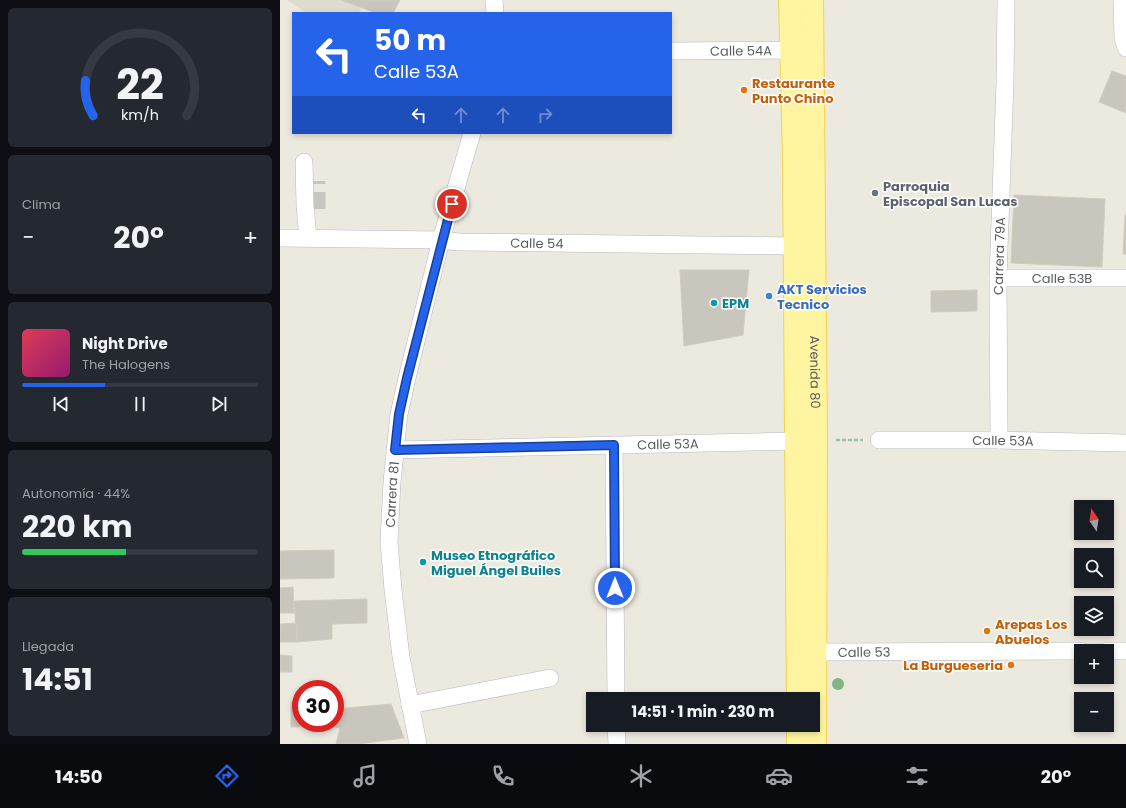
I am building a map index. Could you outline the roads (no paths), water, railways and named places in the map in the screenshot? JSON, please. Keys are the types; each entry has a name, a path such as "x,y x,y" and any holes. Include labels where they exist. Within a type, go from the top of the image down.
{"main road":[{"name":"Avenida 80","path":"790,0 802,50 816,424 815,744"},
{"name":"Avenida 80","path":"798,692 794,246 802,50 812,0"},
{"path":"798,732 798,744"}],"street":[{"path":"494,0 495,12"},
{"name":"Carrera 79A","path":"999,440 998,278 1005,82 1006,0"},
{"path":"1122,0 1123,38 1126,47"},
{"name":"Calle 54A","path":"672,51 802,50"},
{"name":"Carrera 81","path":"418,744 401,657 393,590 390,548 392,482 399,414 407,378 442,240 472,134"},
{"path":"304,162 305,205 313,238"},
{"path":"313,238 317,209"},
{"name":"Calle 54","path":"280,238 442,240 458,242 794,246"},
{"name":"Calle 53B","path":"998,278 1126,278"},
{"name":"Calle 53A","path":"879,440 999,440 1126,443"},
{"name":"Calle 53A","path":"395,450 796,442"},
{"path":"614,445 616,692"},
{"name":"Calle 53","path":"816,652 1074,651"},
{"path":"1114,651 1126,651"},
{"path":"410,705 550,678"},
{"path":"616,732 617,744"}],"tunnel":[{"path":"317,181 317,209"}],"place":[{"name":"Restaurante Punto Chino","path":"744,90"},
{"name":"Parroquia Episcopal San Lucas","path":"875,193"},
{"name":"AKT Servicios Tecnico","path":"769,296"},
{"name":"EPM","path":"714,303"},
{"name":"Museo Etnográfico Miguel Ángel Builes","path":"423,562"},
{"name":"Arepas Los Abuelos","path":"987,631"},
{"name":"La Burgueseria","path":"1011,665"}]}
